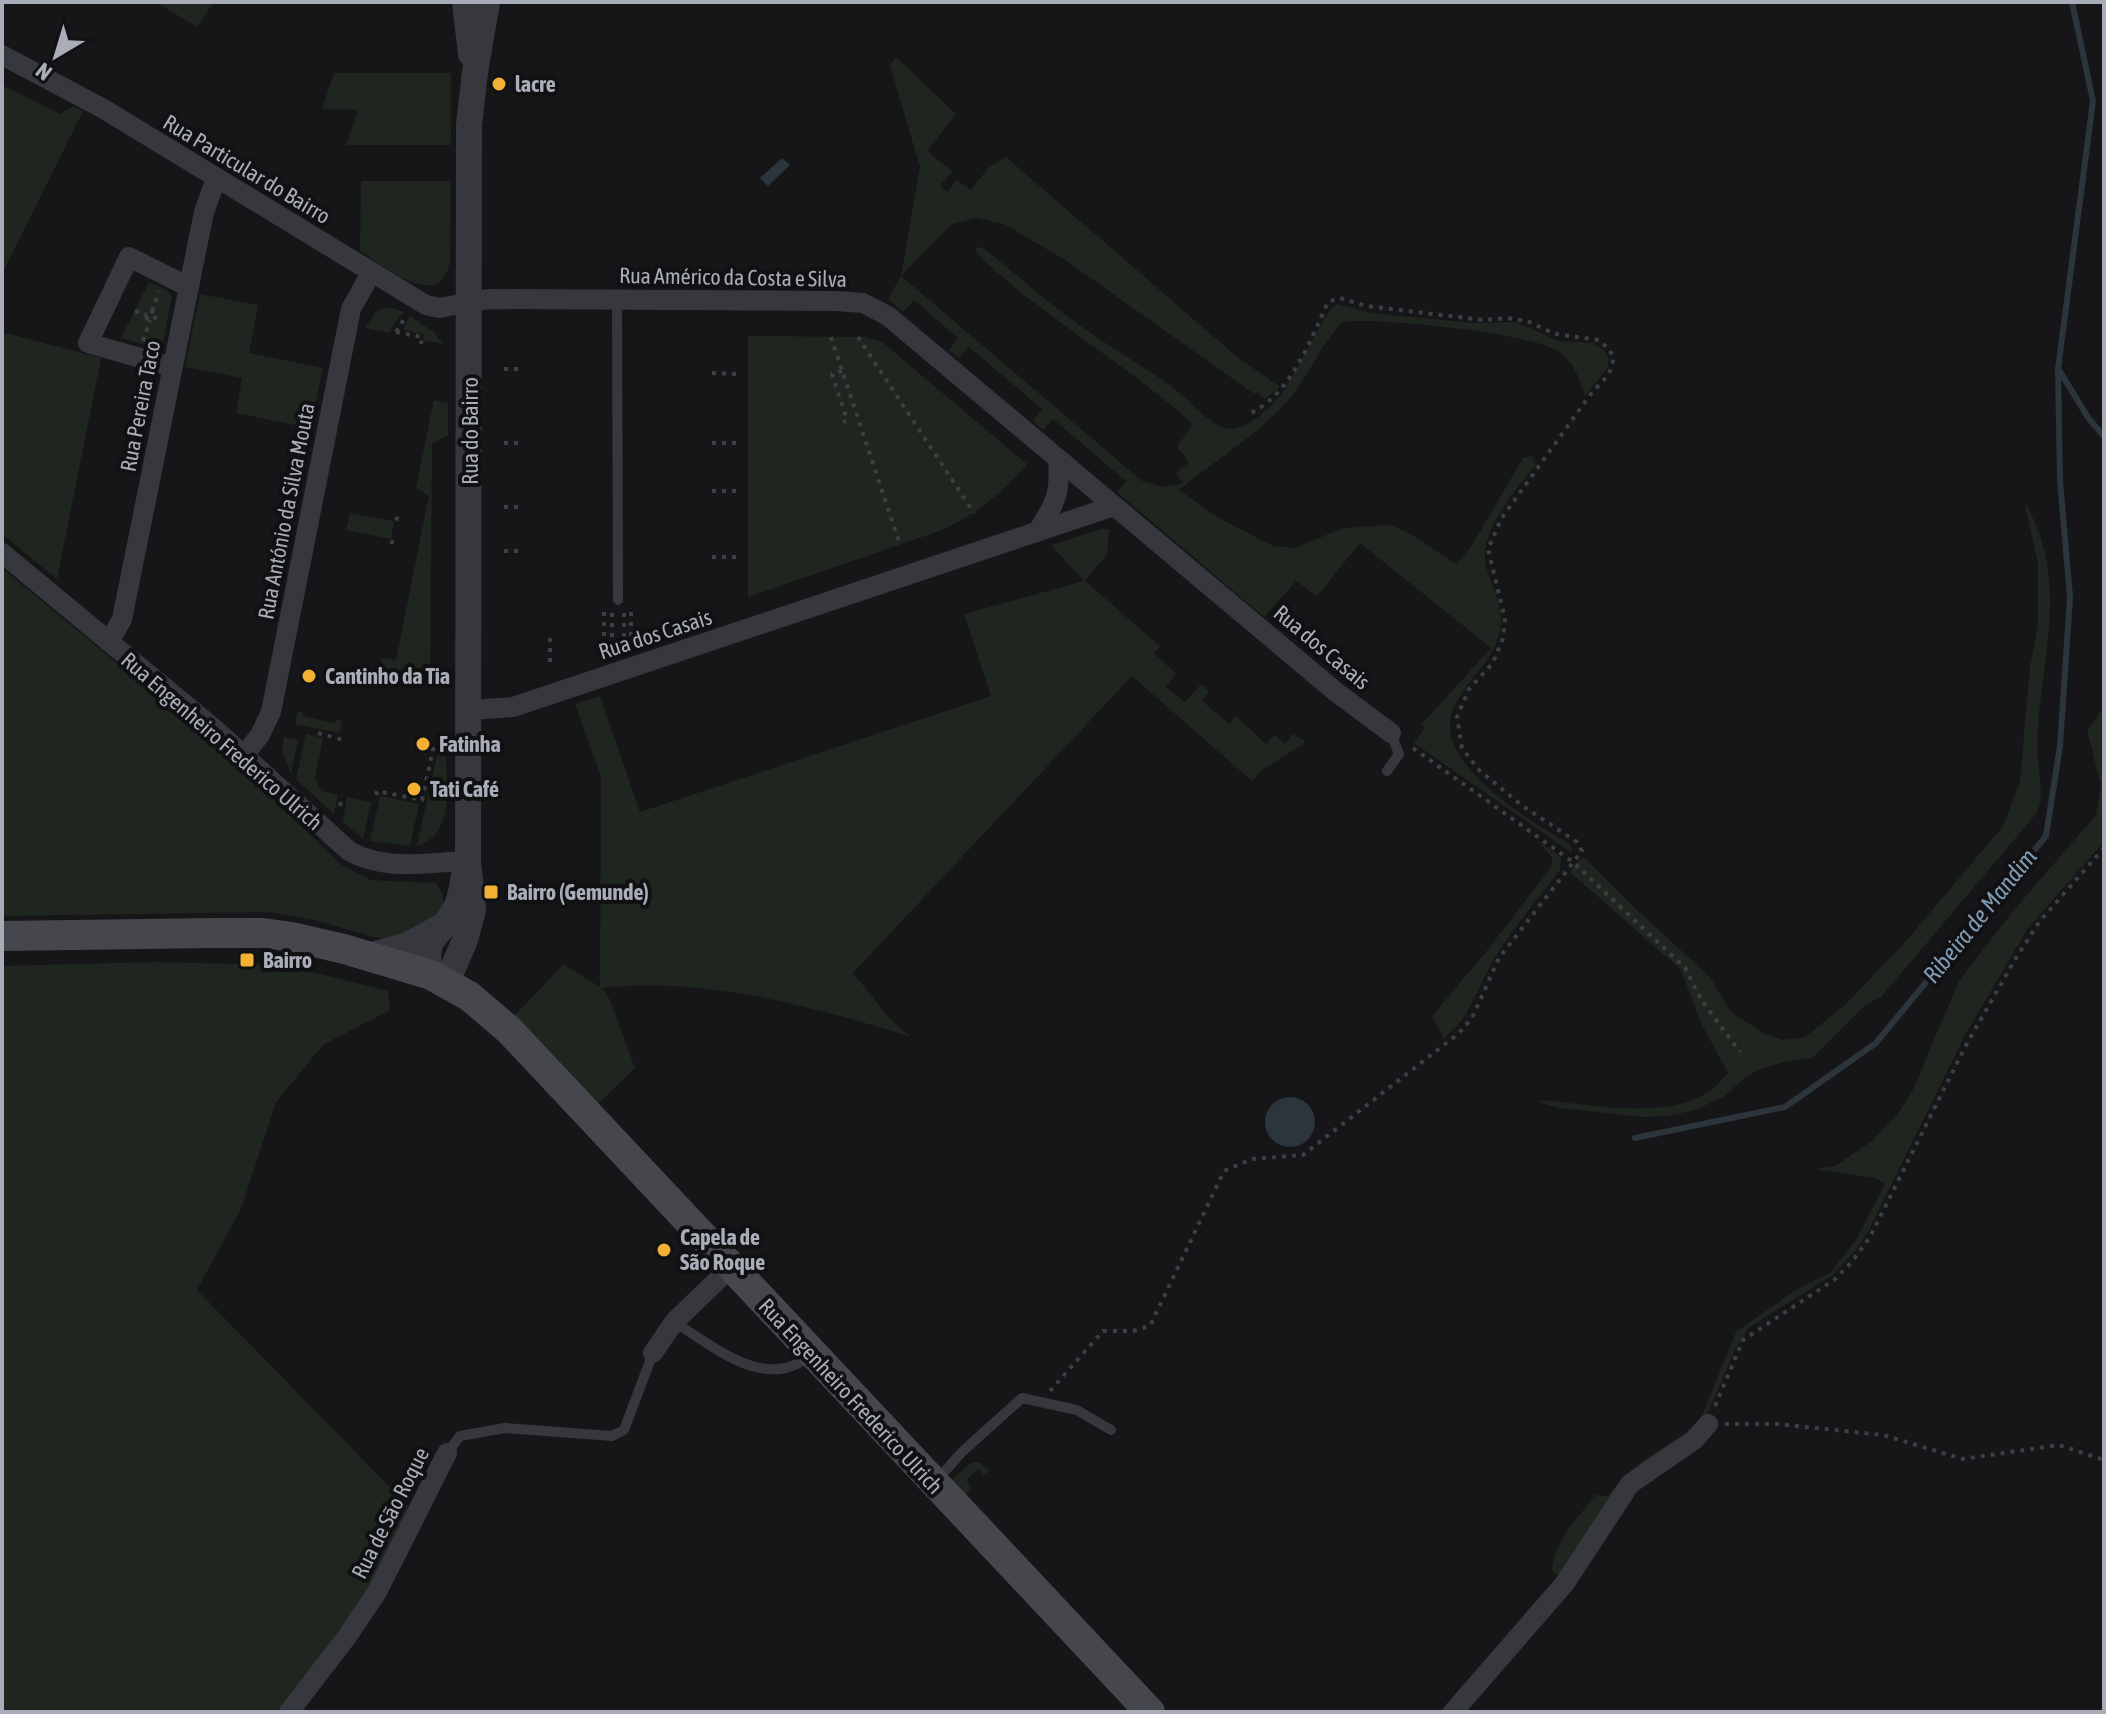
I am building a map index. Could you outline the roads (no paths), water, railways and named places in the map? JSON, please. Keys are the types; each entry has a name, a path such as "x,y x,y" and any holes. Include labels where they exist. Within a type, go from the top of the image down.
{"main road":[{"name":"Rua Engenheiro Frederico Ulrich","path":"2,936 263,933 321,943 368,956 439,978 469,996 509,1030 1150,1712"}],"street":[{"path":"465,2 467,34 475,72"},
{"name":"Rua do Bairro","path":"468,861 456,907 428,947 427,956 439,978 465,940 473,910 468,861 469,125 487,2"},
{"name":"Rua Particular do Bairro","path":"2,55 102,108 426,305 439,308 470,302"},
{"name":"Rua Pereira Taco","path":"109,642 121,625 206,201 216,179"},
{"path":"172,367 88,343 129,257 189,287"},
{"name":"Rua António da Silva Mouta","path":"244,755 268,720 351,309 371,273"},
{"name":"Rua Américo da Costa e Silva","path":"470,302 488,299 787,299 863,303 888,316 1114,506"},
{"path":"1037,532 1055,506 1060,484 1058,460"},
{"name":"Rua dos Casais","path":"468,710 513,707 1114,506 1336,692 1391,733"},
{"name":"Rua Engenheiro Frederico Ulrich","path":"2,553 244,755 334,840 375,863 406,865 468,861"},
{"path":"368,956 408,945 444,925"},
{"name":"Rua de São Roque","path":"653,1353 674,1322 730,1268"},
{"path":"1453,1712 1565,1583 1630,1484 1694,1440 1708,1424"},
{"name":"Rua de São Roque","path":"289,1712 377,1592 447,1453"}],"lane":[{"path":"617,300 618,606"},
{"path":"1387,771 1399,754 1391,733"},
{"path":"674,1322 748,1366 789,1369 811,1354"},
{"name":"Rua de São Roque","path":"447,1453 460,1436 505,1428 612,1436 624,1430 653,1353"},
{"path":"933,1483 1022,1398 1077,1410 1111,1430"}],"waterway":[{"name":"Ribeira de Mandim","path":"1635,1138 1785,1107 1876,1043 2046,836 2060,746 2070,597 2060,480 2058,369 2093,101 2072,2"},
{"name":"Ribeira de Mandim","path":"2059,370 2089,419 2104,436"}],"place":[{"name":"lacre","path":"499,84"},
{"name":"Cantinho da Tia","path":"309,676"},
{"name":"Fatinha","path":"423,744"},
{"name":"Tati Café","path":"414,789"},
{"name":"Bairro (Gemunde)","path":"491,892"},
{"name":"Bairro","path":"247,960"},
{"name":"Capela de São Roque","path":"664,1250"}]}
